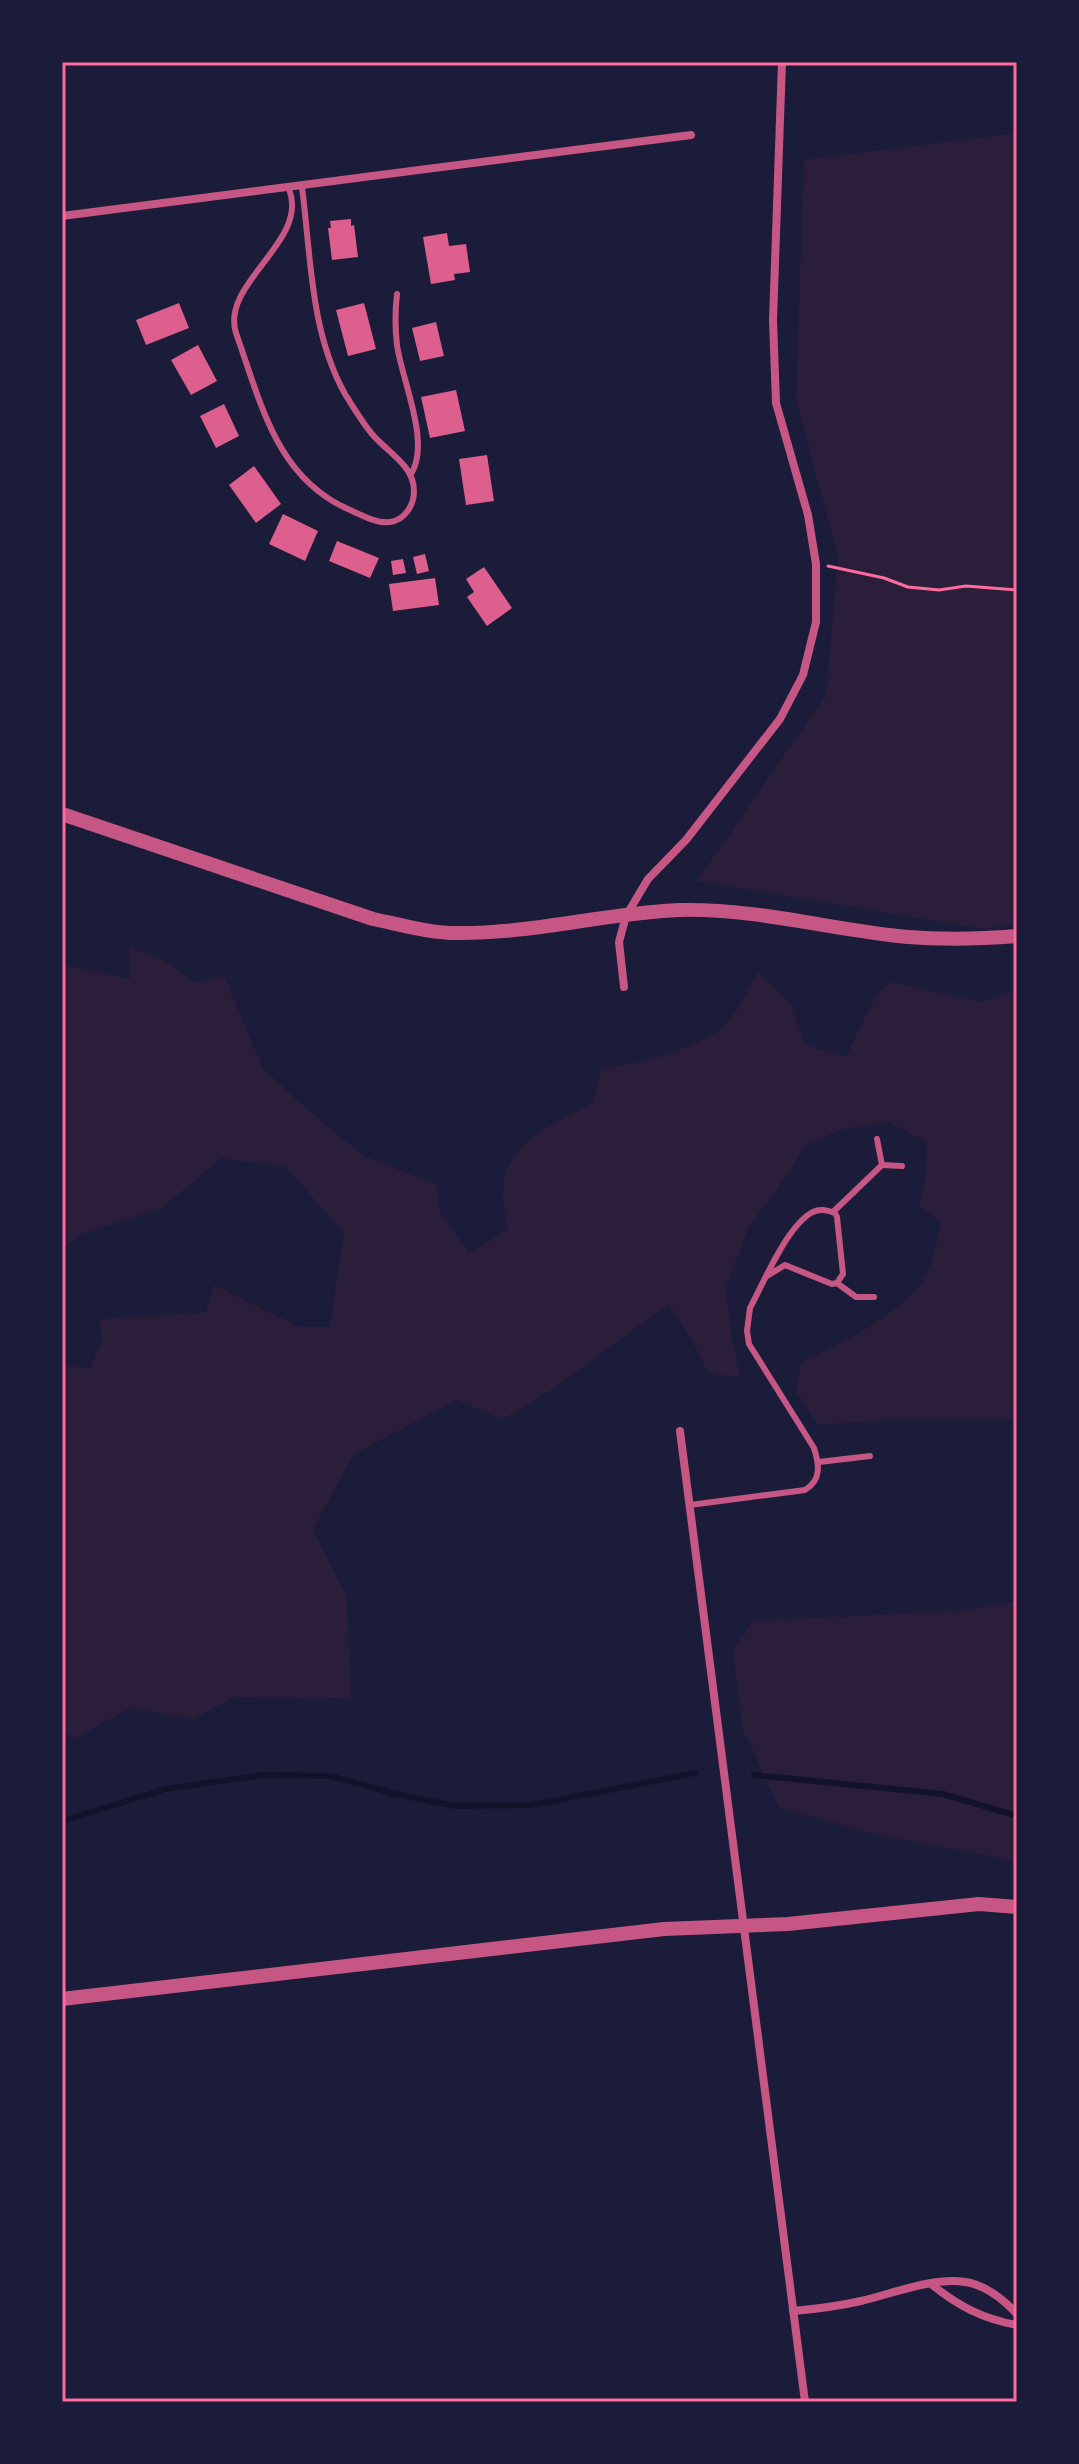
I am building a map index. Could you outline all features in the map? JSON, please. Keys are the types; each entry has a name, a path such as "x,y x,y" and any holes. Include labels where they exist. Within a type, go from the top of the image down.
{"street":[{"path":"624,987 619,942 626,916 648,879 686,840 780,719 803,675 816,622 816,564 808,515 776,403 773,320 782,62"},
{"path":"62,216 691,135"},
{"path":"62,814 373,919 423,930 460,934 498,932 679,910 723,912 905,937 950,940 1017,936"},
{"path":"680,1431 805,2402"},
{"path":"62,1999 664,1929 744,1927 979,1904 1017,1907"},
{"path":"793,2311 862,2301 931,2284 964,2281 1003,2299 1017,2314"},
{"path":"931,2284 973,2313 996,2322 1017,2325"}],"lane":[{"path":"289,189 293,199 289,223 237,301 234,314 236,333 267,418 283,455 296,472 328,500 386,522 403,517 413,500 411,474 370,432 346,395 328,355 317,313 302,187"},
{"path":"397,294 397,344 419,443 417,463 411,474"},
{"path":"877,1139 882,1165"},
{"path":"833,1212 882,1165 902,1166"},
{"path":"690,1505 805,1490 816,1480 819,1462 807,1434 749,1344 747,1331 750,1308 783,1245 805,1218 817,1210 833,1212 837,1217 843,1274 837,1283"},
{"path":"767,1276 785,1265 832,1284 837,1283 856,1297 874,1297"},
{"path":"819,1462 870,1456"}],"path":[{"path":"816,564 852,570 908,587 939,590 966,586 1017,590"}],"shaded area":[{"path":"1017,133 1017,924 982,929 697,881 826,695 838,557 796,399 804,160"},
{"path":"129,947 165,961 194,983 224,976 263,1068 362,1155 437,1185 439,1211 469,1253 508,1229 503,1191 506,1173 513,1159 535,1136 593,1103 601,1069 660,1057 715,1033 734,1014 757,972 791,1005 805,1044 846,1057 876,995 890,982 980,1002 1017,991 1017,1419 918,1419 818,1424 796,1391 801,1362 869,1327 916,1290 928,1271 942,1223 919,1205 926,1175 927,1141 889,1123 843,1129 805,1145 789,1173 749,1227 726,1288 740,1377 709,1374 668,1304 553,1389 503,1419 456,1400 353,1455 313,1530 347,1597 351,1698 235,1697 193,1719 131,1708 74,1739 62,1731 62,1365 90,1368 102,1341 99,1319 206,1312 214,1285 300,1327 330,1327 344,1233 286,1167 222,1158 160,1209 81,1234 62,1249 62,965 130,979"},
{"path":"1017,1601 1017,1861 883,1836 779,1808 742,1727 733,1648 754,1621 961,1611"}],"building":[{"path":"351,219 358,257 332,260 330,221"},
{"path":"447,233 449,246 466,244 470,272 454,274 455,280 431,284 423,237"},
{"path":"179,303 189,328 146,345 136,320"},
{"path":"364,303 376,349 348,356 336,310"},
{"path":"436,322 444,356 420,361 412,328"},
{"path":"198,345 217,381 191,395 171,360"},
{"path":"456,390 465,431 430,438 421,397"},
{"path":"224,404 239,436 216,448 200,416"},
{"path":"487,455 494,501 466,505 459,459"},
{"path":"254,466 281,504 256,523 229,485"},
{"path":"283,514 318,531 305,561 269,544"},
{"path":"337,541 379,558 370,578 329,561"},
{"path":"425,554 429,571 417,574 413,557"},
{"path":"403,559 406,573 393,575 391,561"},
{"path":"484,567 512,608 487,626 467,597 474,592 466,579"},
{"path":"435,578 439,605 393,611 389,584"}],"waterway":[{"path":"62,1821 166,1789 263,1775 331,1776 455,1806 531,1805 695,1773"},
{"path":"754,1775 943,1794 1017,1816"}]}
